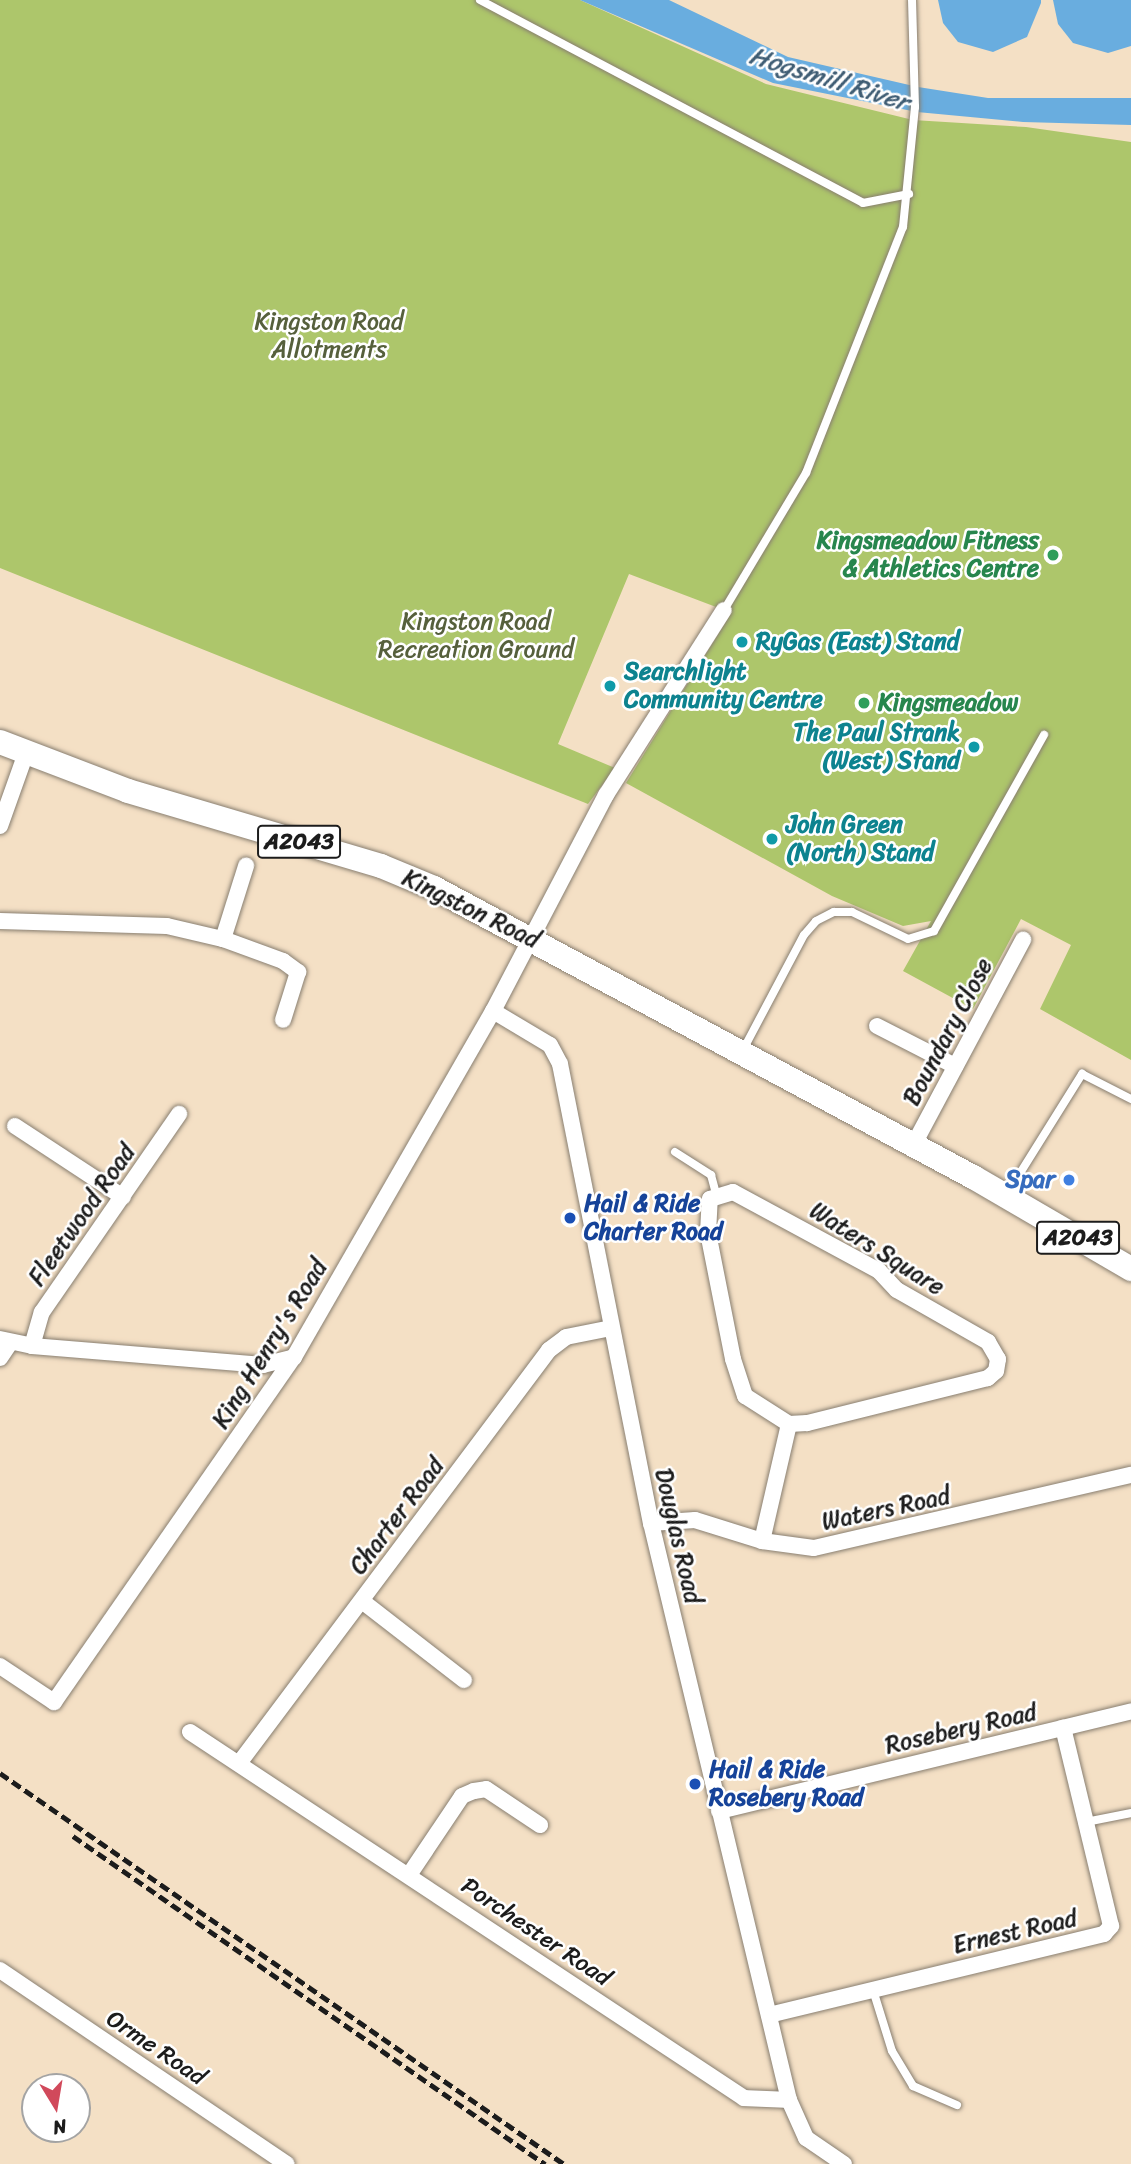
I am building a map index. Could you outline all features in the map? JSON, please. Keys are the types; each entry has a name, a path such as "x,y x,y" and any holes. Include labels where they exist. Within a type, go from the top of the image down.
{"main road":[{"name":"Kingston Road","path":"0,742 154,799 382,866 532,939 913,1146"},
{"name":"A2043","path":"913,1146 1006,1195 1131,1269"}],"street":[{"name":"King Henry's Road","path":"0,1666 54,1702 294,1357 493,1011 606,795 724,610"},
{"path":"0,826 26,753"},
{"path":"223,939 246,866"},
{"path":"0,921 167,926 223,939 283,961 298,972 284,1020"},
{"name":"Boundary Close","path":"913,1146 1023,940"},
{"name":"Douglas Road","path":"493,1011 550,1045 560,1065 651,1523 789,2100"},
{"path":"877,1026 955,1066"},
{"name":"Fleetwood Road","path":"33,1346 42,1312 179,1114"},
{"path":"15,1125 123,1197"},
{"name":"Waters Square","path":"716,1194 733,1192 750,1200 879,1271 897,1290 988,1342 998,1359 996,1371 988,1378 807,1423 789,1424"},
{"path":"716,1194 706,1206 708,1233 733,1359 745,1396 789,1424 762,1541"},
{"name":"Charter Road","path":"240,1762 549,1350 566,1337 611,1328"},
{"path":"0,1358 5,1341 33,1346 263,1365 294,1357"},
{"name":"Waters Road","path":"651,1523 695,1520 762,1541 814,1548 844,1544 1131,1475"},
{"path":"362,1601 464,1680"},
{"name":"Rosebery Road","path":"719,1811 1131,1711"},
{"name":"Ernest Road","path":"769,2015 1104,1934 1111,1926 1063,1728"},
{"name":"Porchester Road","path":"190,1732 240,1762 744,2098 789,2100"},
{"path":"409,1875 462,1796 474,1791 486,1789 540,1825"},
{"name":"Orme Road","path":"0,1970 286,2164"},
{"path":"789,2100 806,2138 844,2164"}],"lane":[{"path":"480,0 863,203 909,194"},
{"path":"724,610 806,473 903,227 909,194 915,107 912,0"},
{"path":"742,1053 804,935 816,921 834,912 852,912 908,939 934,931 1044,735"},
{"path":"1006,1195 1082,1074 1131,1099"},
{"path":"675,1152 711,1175 716,1194"},
{"path":"1086,1822 1131,1813"},
{"path":"873,1990 892,2051 913,2086 957,2105"}],"green space":[{"path":"0,0 580,0 766,84 913,120 1026,127 1131,142 1131,1060 1040,1009 1071,945 1021,919 973,1009 903,971 931,921 903,926 832,896 626,783 730,615 724,610 629,574 558,744 615,768 588,804 0,568"}],"water":[{"name":"Hogsmill River","path":"580,0 669,0 788,57 918,87 988,98 1131,98 1131,125 1023,122 917,112 773,83"},
{"path":"938,0 1041,0 1041,3 1027,37 993,52 958,42 943,23"},
{"path":"1053,0 1131,0 1131,46 1108,53 1073,43 1058,24"}],"railway":[{"path":"0,1773 564,2164"},
{"path":"73,1836 545,2164"}],"place":[{"name":"Kingsmeadow Fitness & Athletics Centre","path":"1053,555"},
{"name":"RyGas (East) Stand","path":"742,642"},
{"name":"Searchlight Community Centre","path":"610,686"},
{"name":"Kingsmeadow","path":"864,703"},
{"name":"The Paul Strank (West) Stand","path":"974,747"},
{"name":"John Green (North) Stand","path":"772,839"},
{"name":"Spar","path":"1069,1180"},
{"name":"Hail & Ride Charter Road","path":"570,1218"},
{"name":"Hail & Ride Rosebery Road","path":"695,1784"}],"park label":[{"name":"Kingston Road Allotments","path":"329,336"},
{"name":"Kingston Road Recreation Ground","path":"476,636"}]}
